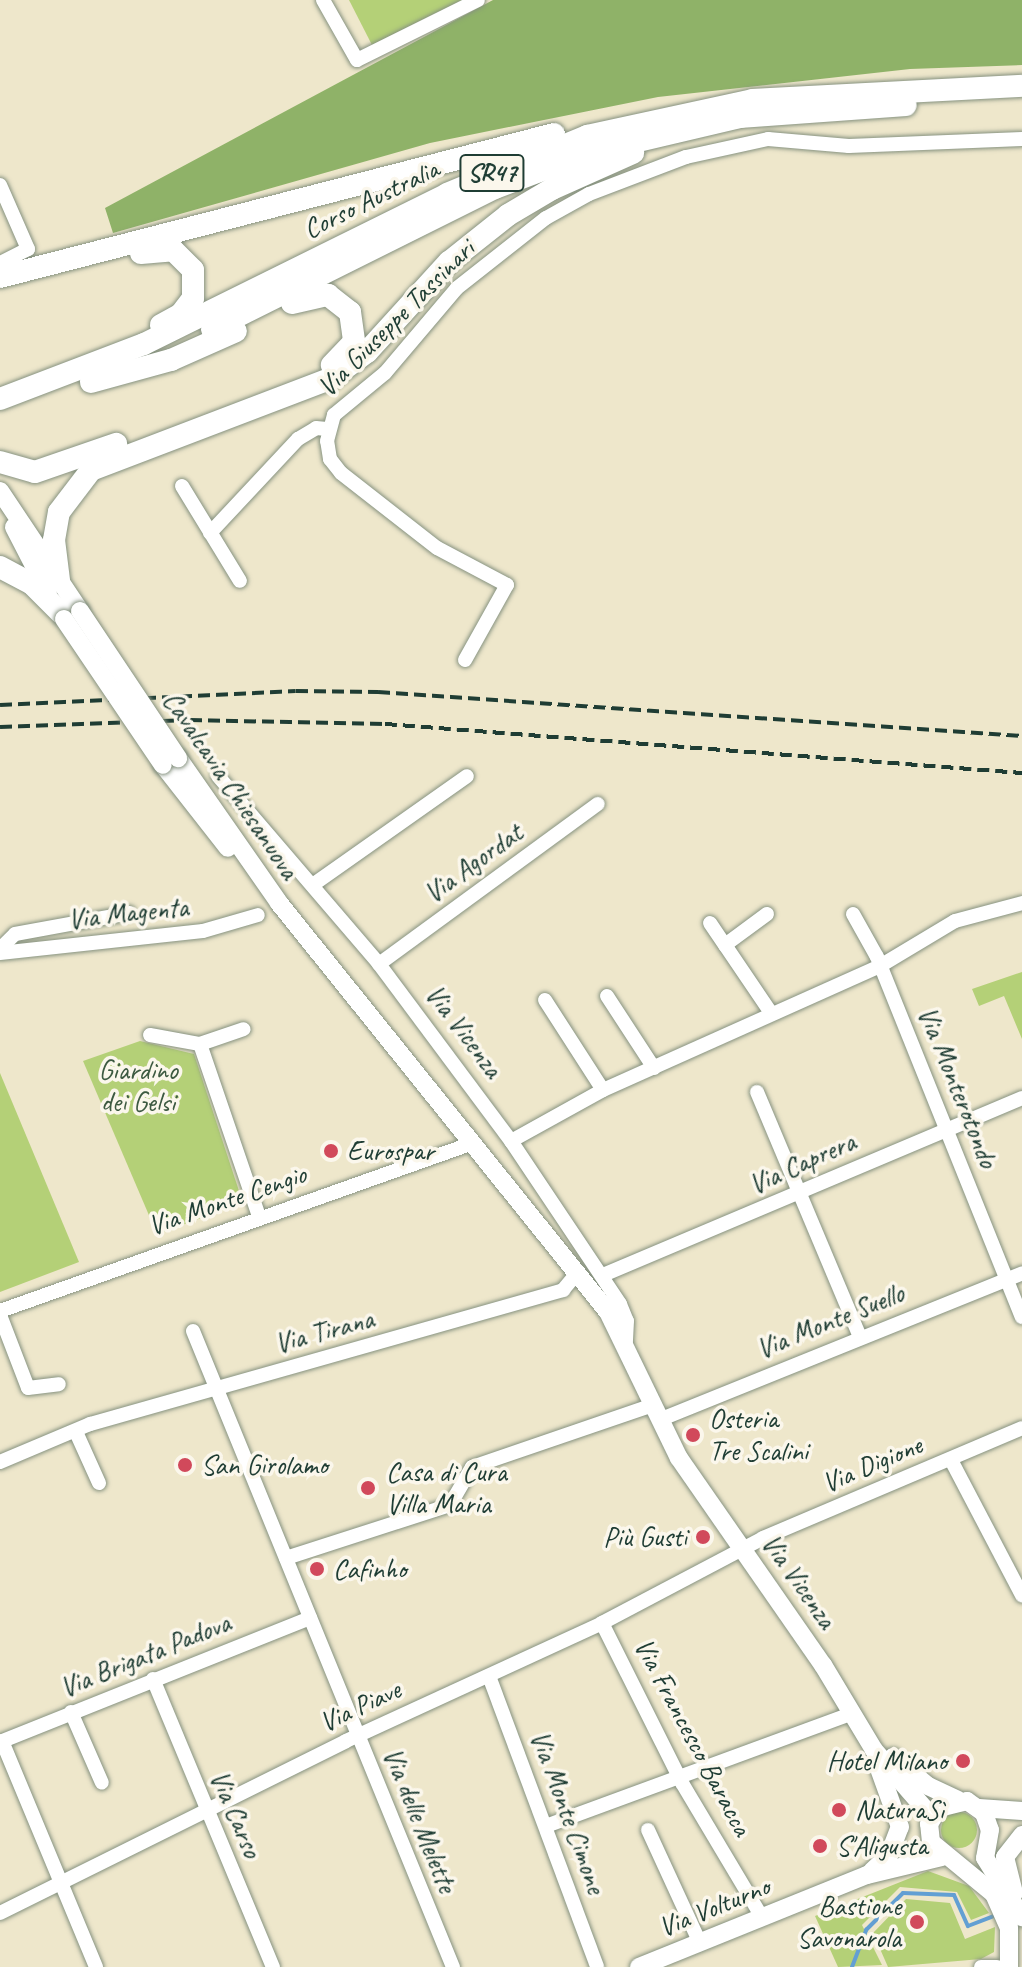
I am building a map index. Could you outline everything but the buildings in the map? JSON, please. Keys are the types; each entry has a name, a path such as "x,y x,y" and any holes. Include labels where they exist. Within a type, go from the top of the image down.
{"highway":[{"name":"Corso Australia","path":"10,396 158,338 547,150 663,115 1022,86"},
{"name":"Corso Australia","path":"0,415 91,382 194,338 495,188 587,153 738,110 1022,100"},
{"path":"0,277 591,125 692,104 738,110"},
{"path":"59,580 54,540 59,512 91,470 332,378 367,352 449,262 508,215 600,167 738,110"},
{"path":"0,289 156,249 173,250 193,270 193,298 181,314 10,396"},
{"path":"0,462 19,472 48,469 329,367 354,342 355,321 345,305 317,294 171,360 91,382"},
{"path":"0,567 32,584 68,614"}],"main road":[{"name":"Cavalcavia Chiesanuova","path":"0,491 59,580 68,614"},
{"name":"Cavalcavia Chiesanuova","path":"0,491 23,548 171,762 279,903"},
{"name":"Via Vicenza","path":"279,903 578,1272 626,1343 656,1413 743,1549 823,1665 901,1765 928,1786 958,1800"},
{"name":"Via Vicenza","path":"823,1665 874,1750 930,1825"},
{"name":"Via Vicenza","path":"867,1875 889,1855 900,1827 874,1750"},
{"path":"1009,1967 1016,1942 994,1894 949,1859 930,1825 939,1808 958,1800 979,1808 1022,1811"},
{"path":"979,1808 989,1824 989,1865 1020,1912"},
{"path":"949,1859 975,1857 987,1843 1022,1824"},
{"name":"Via Volturno","path":"899,1864 930,1825"},
{"path":"1020,1912 1005,1857 1022,1835"},
{"name":"Via Volturno","path":"639,1967 867,1875 899,1864 949,1859"}],"street":[{"path":"323,0 357,60 478,0"},
{"name":"Via Giuseppe Tassinari","path":"465,660 507,585 437,548 341,473 330,459 327,429 334,415 385,373 457,288 546,218 643,170 768,139 849,146 1022,139"},
{"path":"0,185 28,249 0,263"},
{"name":"Via Giuseppe Tassinari","path":"210,533 298,439 316,428 327,429"},
{"path":"182,486 240,581"},
{"name":"Via Vicenza","path":"218,776 314,884 379,964 511,1141 603,1275 627,1321 626,1343"},
{"path":"314,884 467,776"},
{"name":"Via Agordat","path":"379,964 598,804"},
{"path":"511,1141 603,1090 880,966 955,921 1022,903"},
{"name":"Via Magenta","path":"0,951 15,934 129,913"},
{"path":"725,945 767,914"},
{"name":"Via Monterotondo","path":"853,914 880,966 1022,1317"},
{"name":"Via Magenta","path":"0,951 203,931 258,915"},
{"path":"710,923 771,1013"},
{"path":"607,996 654,1068"},
{"path":"545,1000 603,1090"},
{"path":"150,1035 200,1044 244,1029"},
{"path":"200,1044 259,1216"},
{"path":"757,1092 859,1335"},
{"name":"Via Caprera","path":"603,1275 1022,1098"},
{"name":"Via Monte Cengio","path":"59,1384 28,1388 0,1313 259,1216 473,1143"},
{"name":"Via Tirana","path":"0,1462 76,1432 215,1387 568,1288 578,1272"},
{"name":"Via Monte Suello","path":"656,1413 1022,1273"},
{"name":"Via delle Melette","path":"193,1331 453,1967"},
{"path":"286,1558 450,1505 472,1467 656,1413"},
{"name":"Via Digione","path":"743,1549 1022,1428"},
{"path":"76,1432 99,1483"},
{"path":"951,1460 1022,1595"},
{"name":"Via Piave","path":"0,1913 357,1736 602,1623 743,1549"},
{"name":"Via Brigata Padova","path":"1,1742 310,1618"},
{"name":"Via Francesco Baracca","path":"602,1623 679,1775 762,1917"},
{"name":"Via Monte Cimone","path":"489,1676 597,1967"},
{"name":"Via Carso","path":"153,1679 273,1967"},
{"path":"71,1712 102,1783"},
{"path":"546,1826 850,1714"},
{"path":"1,1742 96,1967"},
{"path":"648,1830 700,1943"},
{"path":"981,1967 997,1967"}],"green space":[{"path":"349,0 462,0 372,45"},
{"path":"493,0 1022,0 1022,65 910,69 658,97 430,143 113,233 105,208"},
{"path":"1022,972 1022,1039 1004,996 979,1006 972,989"},
{"name":"Giardino dei Gelsi","path":"140,1041 194,1054 243,1203 157,1234 83,1061"},
{"path":"0,1073 79,1262 0,1292"},
{"path":"959,1812 972,1817 977,1830 972,1843 959,1848 946,1843 941,1830 946,1817"},
{"path":"928,1871 969,1886 989,1913 971,1920 957,1892 900,1887 862,1925 882,1965 838,1967 815,1916"},
{"path":"906,1899 950,1903 965,1939 995,1927 994,1952 981,1959 888,1967 873,1933"}],"waterway":[{"path":"852,1967 866,1930 903,1893 954,1895 968,1926 992,1917"}],"railway":[{"path":"0,705 296,691 378,692 1022,736"},
{"path":"0,727 190,720 385,724 1022,773"}],"place":[{"name":"Eurospar","path":"331,1151"},
{"name":"Osteria Tre Scalini","path":"693,1435"},
{"name":"San Girolamo","path":"185,1465"},
{"name":"Casa di Cura Villa Maria","path":"368,1488"},
{"name":"Più Gusti","path":"703,1537"},
{"name":"Cafinho","path":"317,1569"},
{"name":"Hotel Milano","path":"963,1761"},
{"name":"NaturaSì","path":"839,1810"},
{"name":"S'Aligusta","path":"820,1846"},
{"name":"Bastione Savonarola","path":"917,1922"}]}
